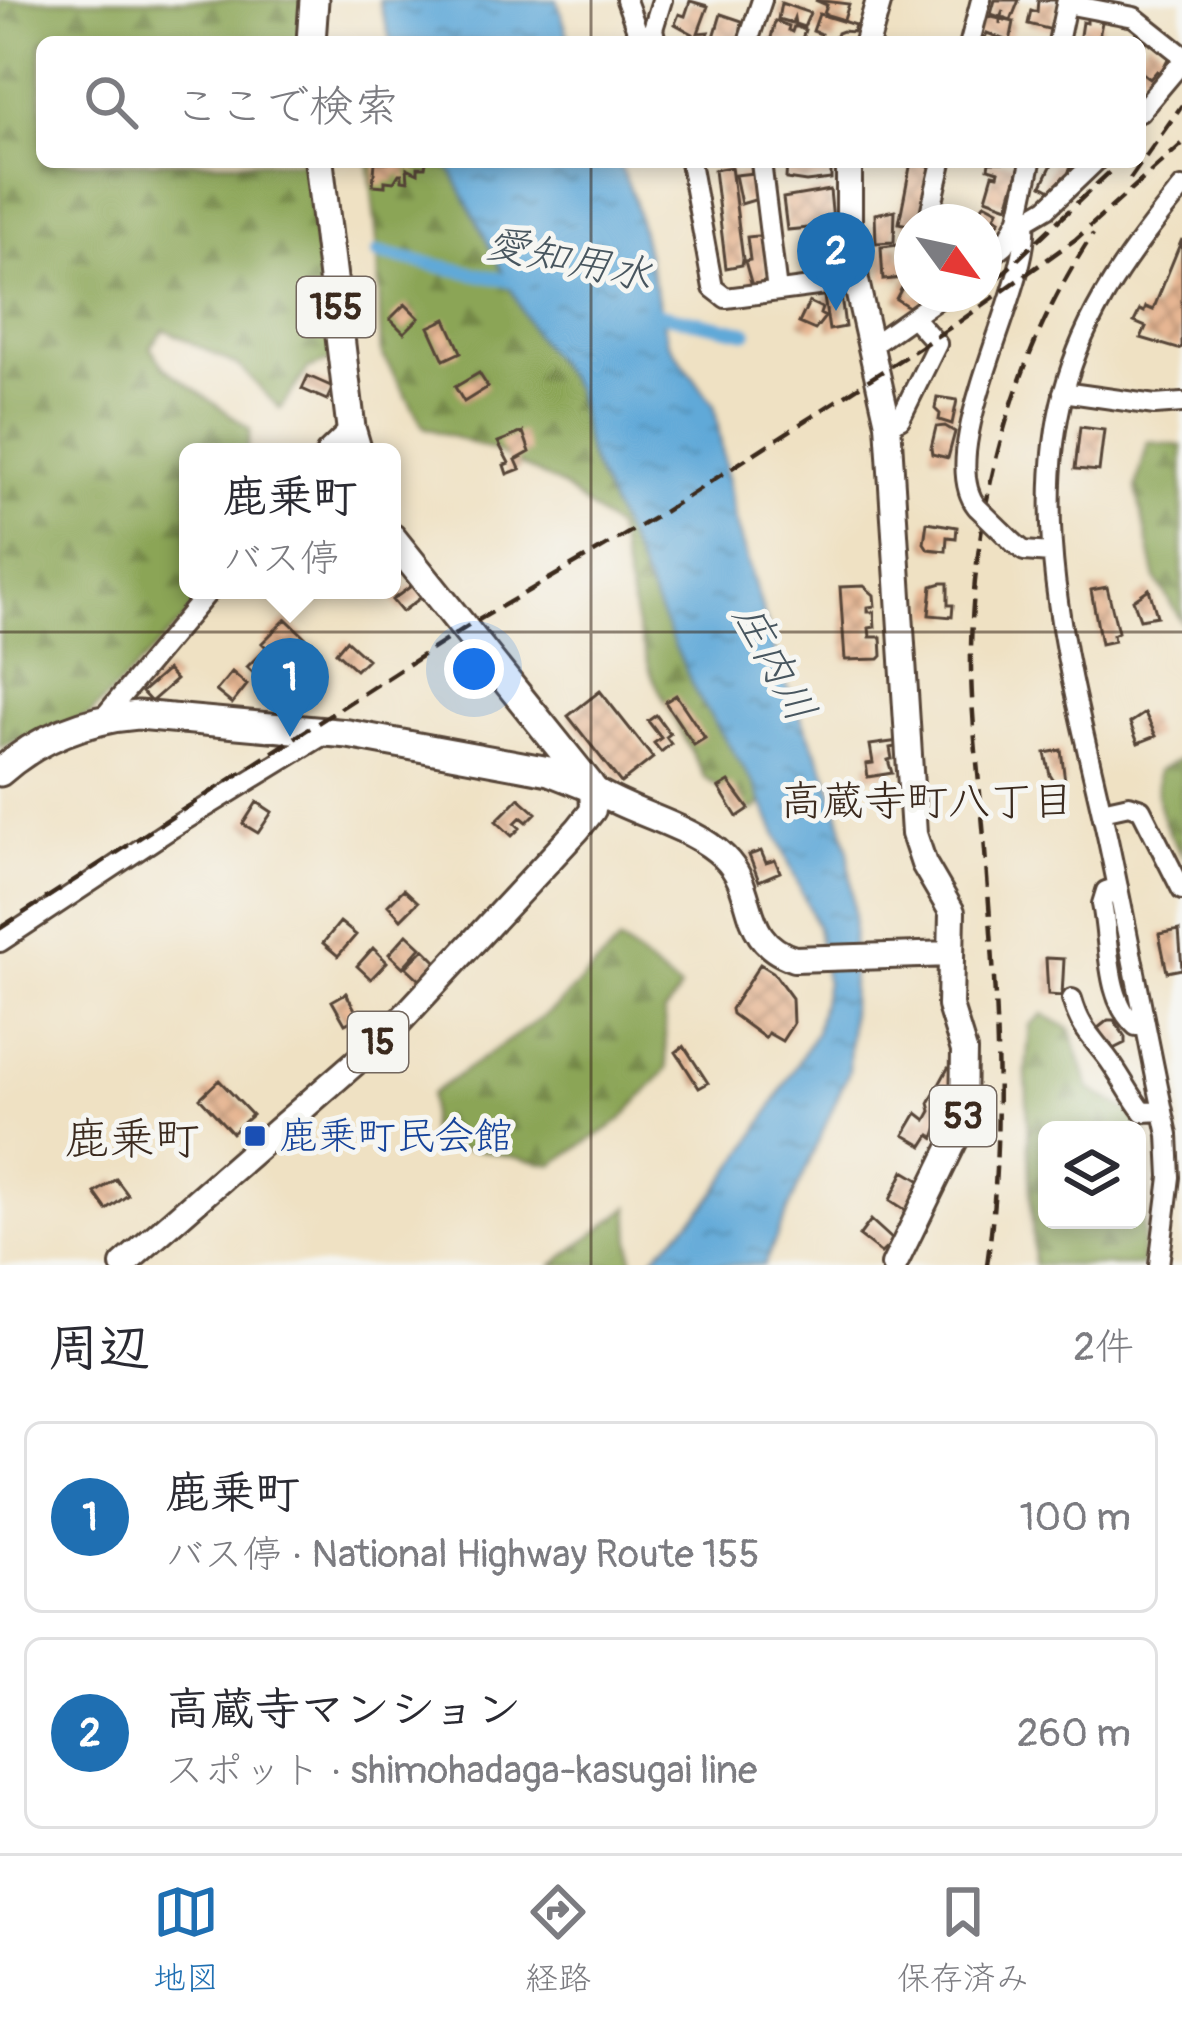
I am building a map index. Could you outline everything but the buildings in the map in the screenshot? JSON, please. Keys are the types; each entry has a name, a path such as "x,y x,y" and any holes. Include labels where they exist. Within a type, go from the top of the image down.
{"highway":[{"path":"311,36 314,0"},
{"name":"155","path":"320,168 354,440"},
{"path":"401,549 592,788"},
{"path":"0,772 36,746 103,718 167,716 327,733 549,771 592,788"}],"main road":[{"path":"869,36 879,0"},
{"path":"592,788 709,845 727,859 767,947 794,959 950,954 952,913 924,864 914,834 888,423 856,281 849,168"},
{"name":"15","path":"123,1265 388,1034 578,830 593,810 592,788"},
{"name":"53","path":"893,1265 957,1136 963,1114 964,1051 950,1006 950,954"}],"street":[{"path":"626,0 639,36"},
{"path":"654,36 662,0"},
{"path":"750,36 762,0"},
{"path":"972,36 981,0"},
{"path":"1059,36 1066,2 1138,8 1182,58 1146,104"},
{"path":"691,168 713,288 726,298 856,281"},
{"path":"761,168 777,291"},
{"path":"932,204 941,168"},
{"path":"1030,168 1022,219 1024,252 983,373 965,482 977,507 1014,543 1024,551 1051,553"},
{"path":"1002,247 1022,219 1047,208 1089,168"},
{"path":"1159,1265 1170,1178 1163,1111 1051,553 1051,479 1064,392 1078,345 1106,288 1182,188"},
{"path":"871,346 920,312"},
{"path":"888,423 900,419 938,344 913,317"},
{"path":"1064,392 1155,405 1182,403"},
{"path":"103,718 202,599"},
{"path":"0,942 327,733"},
{"path":"1102,811 1130,805 1141,809 1182,890"},
{"path":"1072,999 1081,1028 1108,1059 1123,1088 1144,1112 1163,1111"}],"green space":[{"path":"0,0 305,0 302,36 36,36 36,168 306,168 332,360 308,369 280,409 240,367 164,329 150,347 165,368 250,429 248,443 179,443 179,599 199,599 90,715 0,747"},
{"path":"370,168 554,168 777,785 753,811 705,778 652,676 616,529 562,486 495,451 424,427 381,352"},
{"path":"1148,442 1182,446 1182,622 1156,579 1136,488"},
{"path":"1182,758 1182,855 1162,815 1157,783 1158,771"},
{"path":"620,942 680,989 664,1014 667,1069 621,1120 552,1165 429,1146 431,1094 554,1009"},
{"path":"1043,1014 1070,1029 1090,1089 1145,1121 1038,1121 1038,1229 1143,1229 1142,1265 1034,1265 1026,1073 1030,1025"},
{"path":"629,1207 632,1260 626,1265 553,1265"}],"water":[{"path":"379,0 557,0 568,36 389,36"},
{"name":"庄内川","path":"450,168 621,168 633,196 668,342 714,405 735,521 784,680 829,779 848,848 854,915 849,1071 764,1265 646,1265 707,1204 748,1147 816,1032 826,982 817,927 754,784 697,695 588,454 575,389 532,331"}],"waterway":[{"name":"愛知用水","path":"378,253 524,284"},
{"name":"愛知用水","path":"646,311 746,332"}],"railway":[{"path":"1146,156 1182,105"},
{"path":"0,928 468,626 654,518 959,322 1076,239 1182,144"},
{"path":"1002,274 1114,168"},
{"path":"1130,179 1138,168"},
{"path":"987,1265 997,1158 997,1052 972,695 974,594 990,486 1020,380 1065,280 1093,234"}],"place":[{"name":"高蔵寺マンション","path":"836,311"},
{"name":"鹿乗町","path":"290,737"},
{"name":"鹿乗町民会館","path":"255,1136"}],"district":[{"name":"高蔵寺町八丁目","path":"927,802"},
{"name":"鹿乗町","path":"132,1140"}]}
